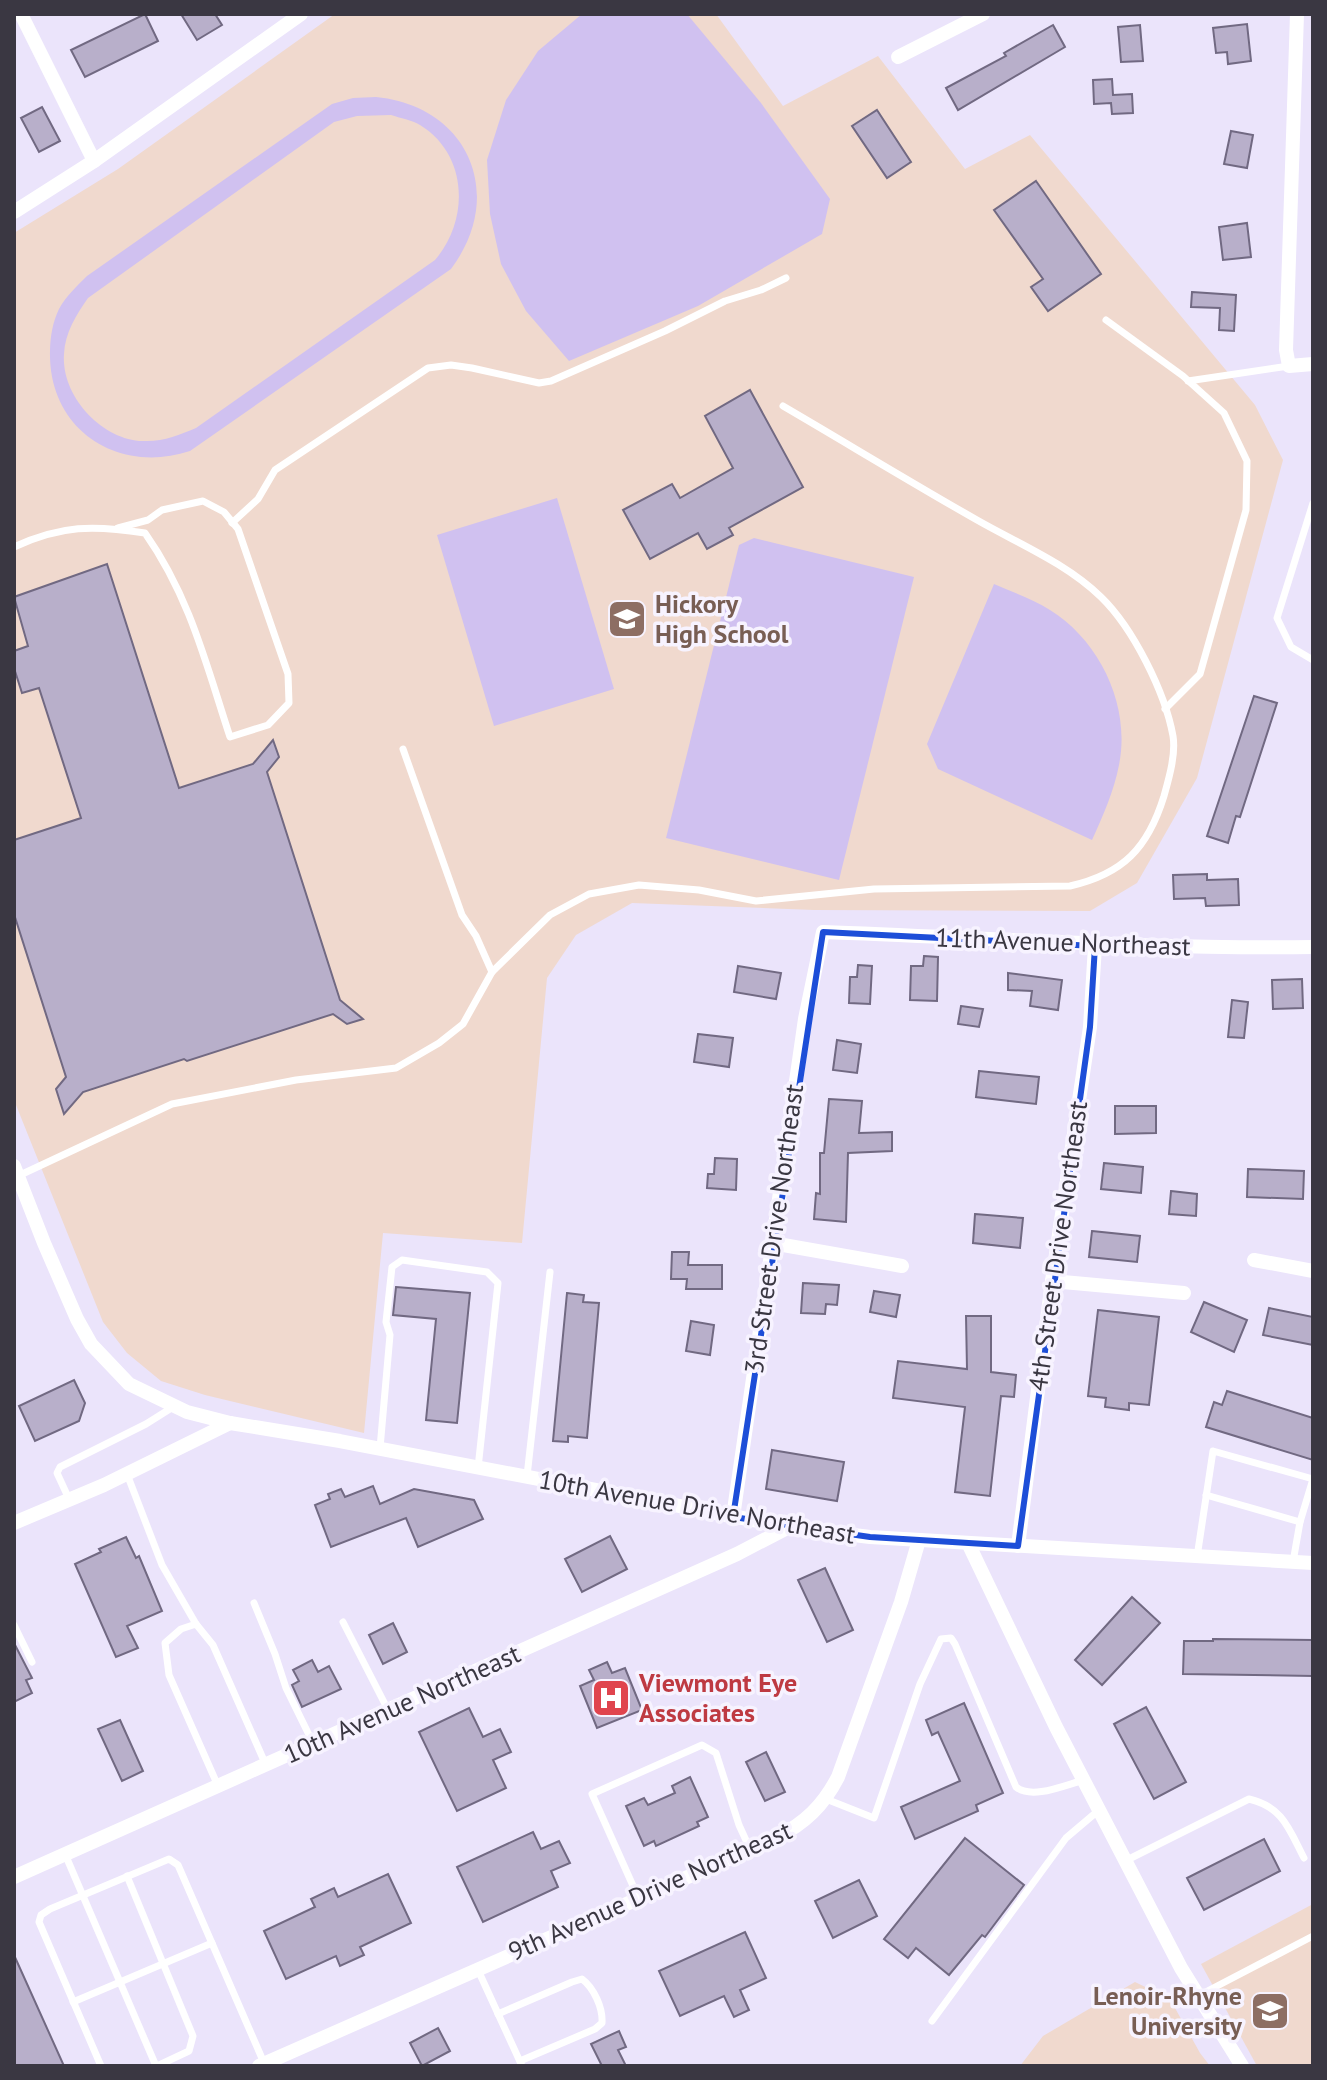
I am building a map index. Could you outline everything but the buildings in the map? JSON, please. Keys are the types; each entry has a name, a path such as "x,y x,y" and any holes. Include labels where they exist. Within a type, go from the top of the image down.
{"street":[{"path":"21,14 94,161"},
{"path":"14,212 94,161 301,14"},
{"path":"898,57 983,14"},
{"path":"1297,14 1288,362 1313,364"},
{"name":"11th Avenue Northeast","path":"822,942 823,932 1095,946 1313,947"},
{"name":"3rd Street Drive Northeast","path":"733,1517 805,1019 822,942"},
{"name":"4th Street Drive Northeast","path":"1018,1546 1052,1281 1090,1027 1095,946"},
{"name":"10th Avenue Drive Northeast","path":"15,1173 49,1256 91,1344 129,1384 173,1407 230,1423 789,1527 870,1537 1313,1563"},
{"path":"772,1243 902,1266"},
{"path":"1254,1260 1313,1271"},
{"path":"1052,1281 1184,1293"},
{"path":"14,1523 127,1474 230,1423"},
{"name":"10th Avenue Northeast","path":"14,1877 737,1554 789,1527"},
{"name":"9th Avenue Drive Northeast","path":"262,2065 794,1829 826,1799 838,1777 901,1602 919,1540"},
{"path":"968,1543 1125,1861 1198,1996 1242,2066"}],"lane":[{"path":"232,523 258,499 275,470 428,368 451,365 539,383 551,381 725,301 761,290 786,278"},
{"path":"1106,320 1188,381 1224,413 1247,461 1246,510 1200,674 1165,709"},
{"path":"1188,381 1288,362"},
{"path":"15,1173 172,1104 296,1080 396,1068 439,1043 463,1024 492,972 550,915 589,894 639,885 699,890 756,901 874,889 1070,886 1097,880 1123,865 1157,820 1169,781 1173,739 1162,697 1128,632 1103,599 1075,574 783,406"},
{"path":"14,547 34,537 73,527 118,528 145,533 167,564 190,612 230,737 268,725 289,703 288,674 238,529 224,512 203,501 162,510 148,520 118,528"},
{"path":"1313,503 1277,618 1291,647 1313,660"},
{"path":"403,749 462,915 476,936 492,972"},
{"path":"380,1449 390,1335 386,1322 392,1267 402,1260 487,1272 498,1283 478,1468"},
{"path":"527,1476 550,1272"},
{"path":"69,1499 57,1473 60,1467 173,1407"},
{"path":"1197,1557 1213,1451 1313,1479 1300,1522 1293,1562"},
{"path":"127,1474 162,1565 196,1624 213,1645 266,1765"},
{"path":"1206,1495 1300,1522"},
{"path":"254,1603 286,1688 313,1743"},
{"path":"343,1622 388,1710"},
{"path":"196,1624 181,1629 165,1643 169,1675 218,1786"},
{"path":"14,1625 32,1662"},
{"path":"826,1799 874,1818 920,1684 936,1648 946,1637 955,1644 1016,1787 1023,1793 1032,1793 1084,1780"},
{"path":"638,1897 592,1794 702,1745 716,1753 750,1849"},
{"path":"1125,1861 1249,1799 1267,1803 1284,1821 1304,1858"},
{"path":"932,2021 1066,1838 1099,1810"},
{"path":"65,1854 156,2066 189,2051 193,2036 127,1876"},
{"path":"101,2066 39,1922 41,1915 165,1859 178,1865 262,2065"},
{"path":"1198,1996 1313,1936"},
{"path":"73,2002 212,1943"},
{"path":"477,1968 498,2014 521,2064 602,2023 602,2014 590,1985 582,1979 498,2014"}],"highlighted area":[{"path":"823,932 1095,946 1090,1027 1018,1546 870,1537 733,1517"}],"shaded area":[{"name":"Hickory High School","path":"335,14 716,14 783,106 878,56 965,169 1030,135 1255,405 1283,460 1197,778 1137,883 1090,911 814,910 632,903 576,935 547,978 522,1243 383,1233 364,1433 205,1395 161,1381 127,1353 103,1322 14,1100 14,233 118,169"},
{"path":"582,14 687,14 761,103 830,199 822,234 698,306 569,361 526,311 501,264 490,214 487,160 506,100 538,51"},
{"path":"376,97 408,104 434,117 455,136 469,158 476,184 476,212 468,240 451,269 190,451 163,457 137,457 114,451 92,440 74,424 61,403 52,379 51,335 65,300 87,276 332,104 353,98","holes":["391,115 417,123 436,138 448,153 455,171 459,189 454,227 435,260 196,428 164,439 128,439 113,433 87,413 69,385 64,354 72,324 88,298 334,122 357,116"]},
{"path":"557,498 614,689 494,726 437,535"},
{"path":"754,538 914,577 839,880 666,838 739,545"},
{"path":"994,584 1037,602 1068,623 1084,639 1108,677 1116,698 1122,743 1114,784 1092,840 938,769 927,744"},
{"name":"Lenoir-Rhyne University","path":"1313,1904 1313,2066 1257,2066 1201,1964"},
{"path":"1135,1982 1170,1999 1210,2066 1020,2066 1043,2036"}],"place":[{"name":"Hickory High School","path":"627,619"},
{"name":"Viewmont Eye Associates","path":"611,1698"},
{"name":"Lenoir-Rhyne University","path":"1270,2011"}]}
